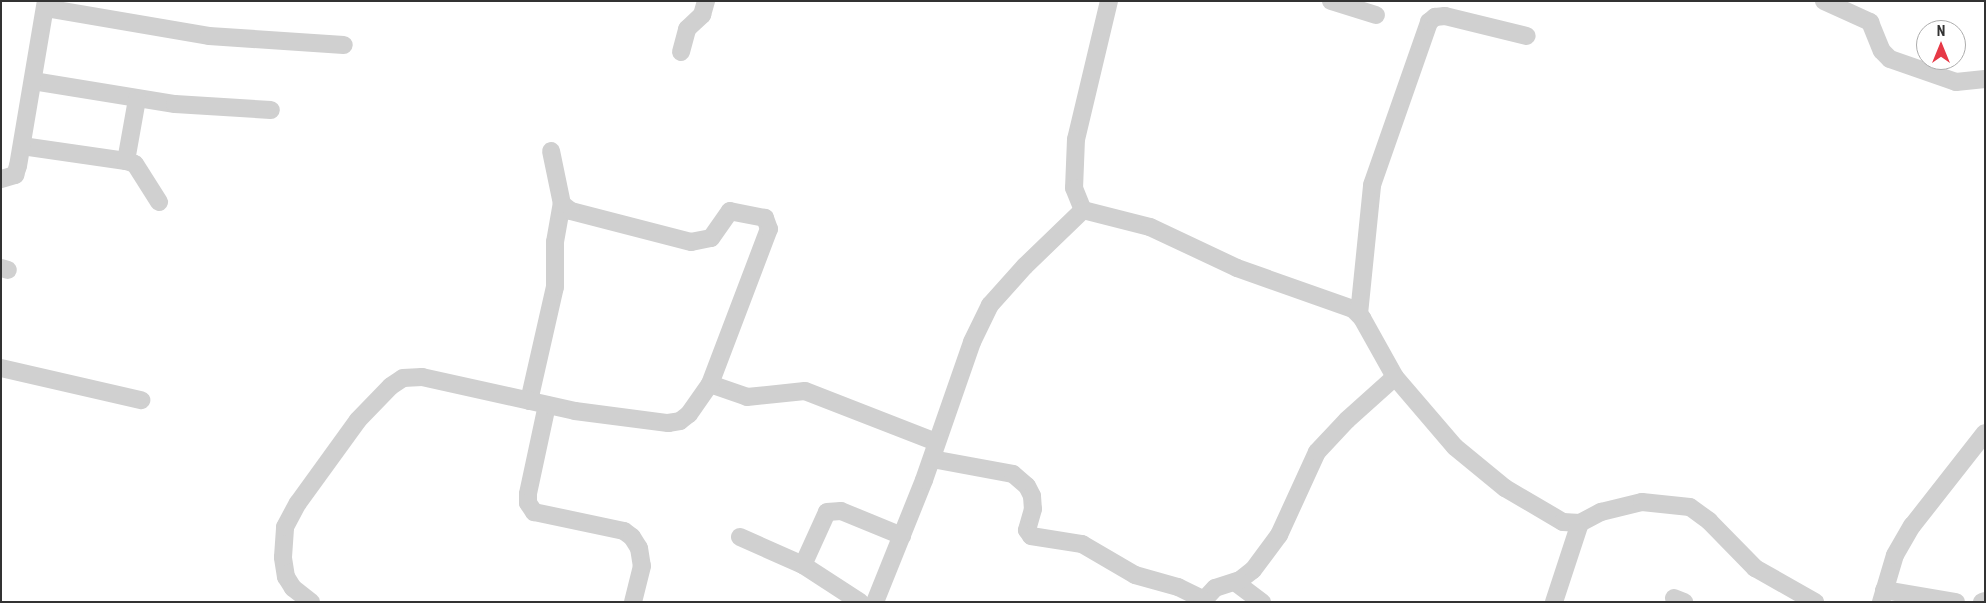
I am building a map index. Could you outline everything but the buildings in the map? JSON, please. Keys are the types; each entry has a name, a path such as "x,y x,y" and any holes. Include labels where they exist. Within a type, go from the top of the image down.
{"street":[{"path":"681,52 687,29 702,14 706,1"},
{"path":"1083,210 1074,188 1076,139 1110,1"},
{"path":"1331,1 1376,14"},
{"path":"1824,1 1870,22 1882,51 1890,59 1956,82 1985,79"},
{"path":"1,179 15,175 22,146 46,5 209,36 344,46"},
{"path":"1360,314 1372,184 1428,22 1435,17 1445,16 1528,36"},
{"path":"33,81 137,99 271,110"},
{"path":"126,161 137,99"},
{"path":"22,146 126,161 135,164 159,202"},
{"path":"529,400 556,287 555,242 562,204 551,151"},
{"path":"311,602 293,588 286,577 283,557 285,527 321,469 358,420 391,386 403,378 422,377 547,405 668,423 680,421 689,414 710,384 769,229 765,218 730,211 711,238 691,242 570,211 562,204"},
{"path":"1083,210 1150,227 1211,258 1343,303 1360,314 1395,377 1455,448 1478,468 1563,522 1580,523 1601,512 1642,502 1690,507 1709,521 1755,568 1812,601"},
{"path":"875,602 932,459 936,442 972,342 990,305 1025,266 1083,210"},
{"path":"1,368 141,400"},
{"path":"932,459 1013,474 1027,486 1032,496 1033,509 1028,534 1082,544 1141,578 1177,594 1203,600 1215,588 1235,582 1253,570 1279,535 1317,452 1347,420 1395,377"},
{"path":"710,384 748,396 806,391 936,442"},
{"path":"547,405 528,494 528,504 534,512 624,531 632,537 639,548 642,566 633,602"},
{"path":"1956,602 1883,596 1895,555 1912,526 1985,433"},
{"path":"803,565 822,519 832,510 902,536"},
{"path":"1554,602 1580,523"},
{"path":"740,537 803,565 860,602"},
{"path":"1235,582 1262,602"}]}
